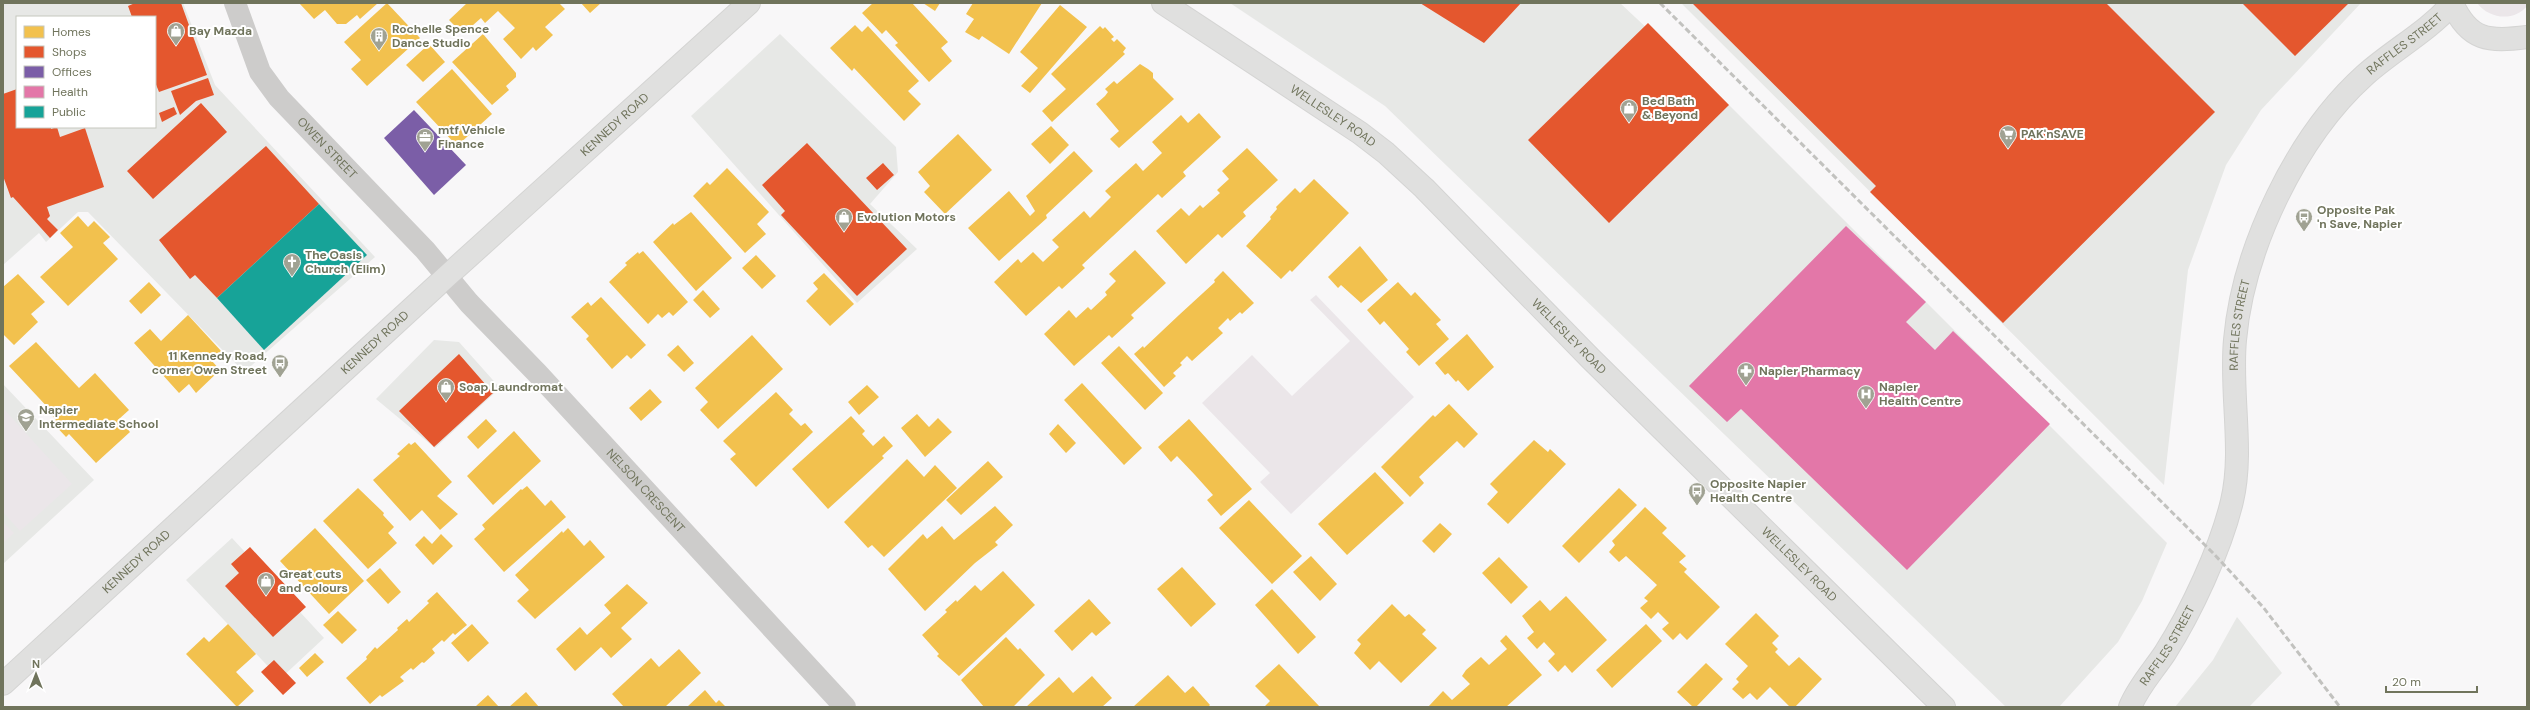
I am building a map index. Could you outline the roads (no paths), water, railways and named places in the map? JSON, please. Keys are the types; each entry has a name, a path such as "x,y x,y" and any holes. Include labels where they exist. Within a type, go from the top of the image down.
{"main road":[{"name":"KENNEDY ROAD","path":"3,684 446,277 750,3"},
{"name":"WELLESLEY ROAD","path":"1163,3 1360,133 1386,153 1616,384 1944,707"},
{"path":"2452,3 2464,25 2482,37 2505,40 2527,37"},
{"name":"RAFFLES STREET","path":"2127,704 2164,654 2186,617 2221,537 2232,501 2236,469 2234,353 2241,298 2250,262 2281,190 2322,124 2364,76 2440,17 2452,3"}],"street":[{"name":"OWEN STREET","path":"235,3 260,72 279,98 425,250 446,277"},
{"name":"NELSON CRESCENT","path":"446,277 845,707"}],"railway":[{"path":"1660,3 2214,554 2263,607 2340,707"}],"place":[{"name":"Bay Mazda","path":"176,46"},
{"name":"Rochelle Spence Dance Studio","path":"379,51"},
{"name":"Bed Bath & Beyond","path":"1629,123"},
{"name":"PAK'nSAVE","path":"2008,149"},
{"name":"mtf Vehicle Finance","path":"425,152"},
{"name":"Evolution Motors","path":"844,232"},
{"name":"Opposite Pak 'n Save, Napier","path":"2304,232"},
{"name":"The Oasis Church (Elim)","path":"292,277"},
{"name":"11 Kennedy Road, corner Owen Street","path":"280,378"},
{"name":"Napier Pharmacy","path":"1746,386"},
{"name":"Soap Laundromat","path":"446,402"},
{"name":"Napier Health Centre","path":"1866,409"},
{"name":"Napier Intermediate School","path":"26,432"},
{"name":"Opposite Napier Health Centre","path":"1697,506"},
{"name":"Great cuts and colours","path":"266,596"}]}
